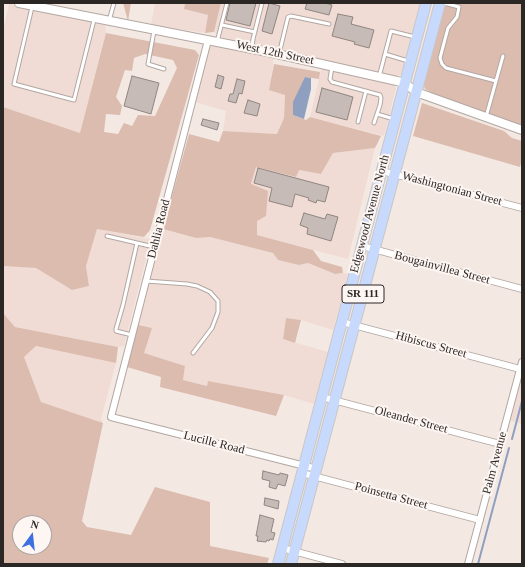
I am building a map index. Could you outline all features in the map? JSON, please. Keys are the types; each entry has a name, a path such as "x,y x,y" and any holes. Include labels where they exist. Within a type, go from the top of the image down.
{"main road":[{"name":"Edgewood Avenue North","path":"278,564 426,3"},
{"name":"Edgewood Avenue North","path":"292,564 440,3"}],"street":[{"name":"West 12th Street","path":"19,3 252,48 405,83 416,92 522,130"},
{"name":"Dahlia Road","path":"111,417 208,40"},
{"name":"Washingtonian Street","path":"382,171 522,208"},
{"name":"Bougainvillea Street","path":"362,246 522,289"},
{"name":"Hibiscus Street","path":"342,322 520,369"},
{"name":"Palm Avenue","path":"468,564 522,362"},
{"name":"Oleander Street","path":"322,396 500,444"},
{"name":"Lucille Road","path":"111,417 316,473"},
{"name":"Poinsetta Street","path":"316,473 480,520"},
{"path":"282,548 342,564"}],"lane":[{"path":"109,21 114,3"},
{"path":"217,42 227,3"},
{"path":"252,48 262,3"},
{"path":"444,3 460,7 457,17 448,28 440,58 442,64 446,68 496,81"},
{"path":"32,6 14,84 74,100 95,18"},
{"path":"279,54 288,17 291,16 329,24"},
{"path":"222,25 255,32"},
{"path":"155,30 148,64 164,69"},
{"path":"379,77 391,30 417,38"},
{"path":"385,54 411,62"},
{"path":"486,117 503,56"},
{"path":"333,66 330,80 332,82 380,95 380,105 374,123"},
{"path":"358,122 366,91"},
{"path":"377,114 395,120"},
{"path":"107,236 154,248"},
{"path":"132,335 116,331 116,329 137,243"},
{"path":"146,281 197,286 210,292 218,301 218,312 212,328 193,353"}],"shaded area":[{"path":"123,3 131,3 128,21"},
{"path":"155,3 185,3 184,9 208,15 205,33 151,25"},
{"path":"185,3 221,3 214,32 205,33 208,15 184,9"},
{"path":"221,3 420,3 402,72 397,76 223,38 214,32"},
{"path":"445,3 522,3 522,126 442,98 425,89 423,84"},
{"path":"9,4 105,23 106,33 80,133 3,107 3,31"},
{"path":"106,33 195,50 199,55 150,230 144,237 97,229 86,266 89,286 72,290 36,268 3,266 3,107 80,133","holes":["145,54 173,60 177,68 155,116 138,115 132,126 124,123 118,134 104,132 106,114 120,115 122,106 116,97 125,70 132,71 134,58"]},
{"path":"214,44 274,56 270,90 285,95 284,118 277,134 223,131 226,111 195,102 210,47"},
{"path":"274,64 320,72 319,79 305,77 293,115 306,120 310,117 381,136 375,148 333,153 321,174 299,170 296,177 256,167 251,184 268,191 266,216 257,221 257,235 313,250 321,261 342,267 343,273 335,274 308,263 299,265 278,260 273,253 210,237 196,238 163,229 189,134 219,142 223,131 277,134 284,118 285,95 269,90"},
{"path":"322,66 392,84 396,88 384,136 310,117"},
{"path":"422,103 504,131 512,138 522,141 522,158 520,167 413,136"},
{"path":"375,148 348,259 257,235 257,221 251,184 256,167 296,177 299,170 321,174 333,153"},
{"path":"97,229 151,239 124,346 118,347 15,327 3,313 3,266 36,268 72,290 89,286 86,266"},
{"path":"163,229 196,238 210,237 273,253 278,260 299,265 308,263 335,274 348,274 333,330 301,320 286,318 283,339 328,352 314,404 284,395 208,381 207,386 183,380 185,366 144,353 138,325"},
{"path":"3,313 15,327 118,347 116,363 36,346 24,357 41,402 103,423 82,521 87,527 131,535 155,487 210,502 210,546 269,558 267,564 3,564"},
{"path":"286,318 301,320 295,343 283,339"},
{"path":"138,325 152,328 144,353 185,366 183,380 207,386 208,381 284,395 276,416 160,387 161,377 127,367"},
{"path":"36,346 116,363 101,419 103,423 41,402 24,357"},
{"path":"522,372 522,424 509,420"}],"water":[{"path":"305,77 311,78 311,89 304,119 293,115 293,102"}],"building":[{"path":"230,3 256,3 250,26 226,20"},
{"path":"269,3 280,6 272,34 262,31"},
{"path":"307,3 325,3 332,5 329,15 305,9"},
{"path":"338,14 353,17 351,24 374,30 369,48 354,44 355,42 332,36"},
{"path":"218,75 224,77 221,89 215,87"},
{"path":"132,76 159,83 151,114 124,106"},
{"path":"237,79 245,81 242,94 239,93 236,103 228,101 230,94 233,94"},
{"path":"322,88 353,97 347,120 316,112"},
{"path":"248,100 260,104 257,116 244,113"},
{"path":"203,119 219,123 217,130 201,125"},
{"path":"258,168 329,187 325,202 317,200 316,203 308,200 309,198 295,194 292,207 269,201 272,188 254,183"},
{"path":"304,213 325,219 327,214 338,217 331,241 307,234 308,228 300,225"},
{"path":"263,471 279,475 280,473 288,475 285,486 278,484 276,489 269,487 270,481 262,479"},
{"path":"265,498 279,501 278,509 264,505"},
{"path":"260,515 274,519 271,532 275,533 273,540 270,539 266,542 257,541 258,536 256,536"}],"waterway":[{"path":"512,439 522,401"},
{"path":"478,564 509,448"}]}
